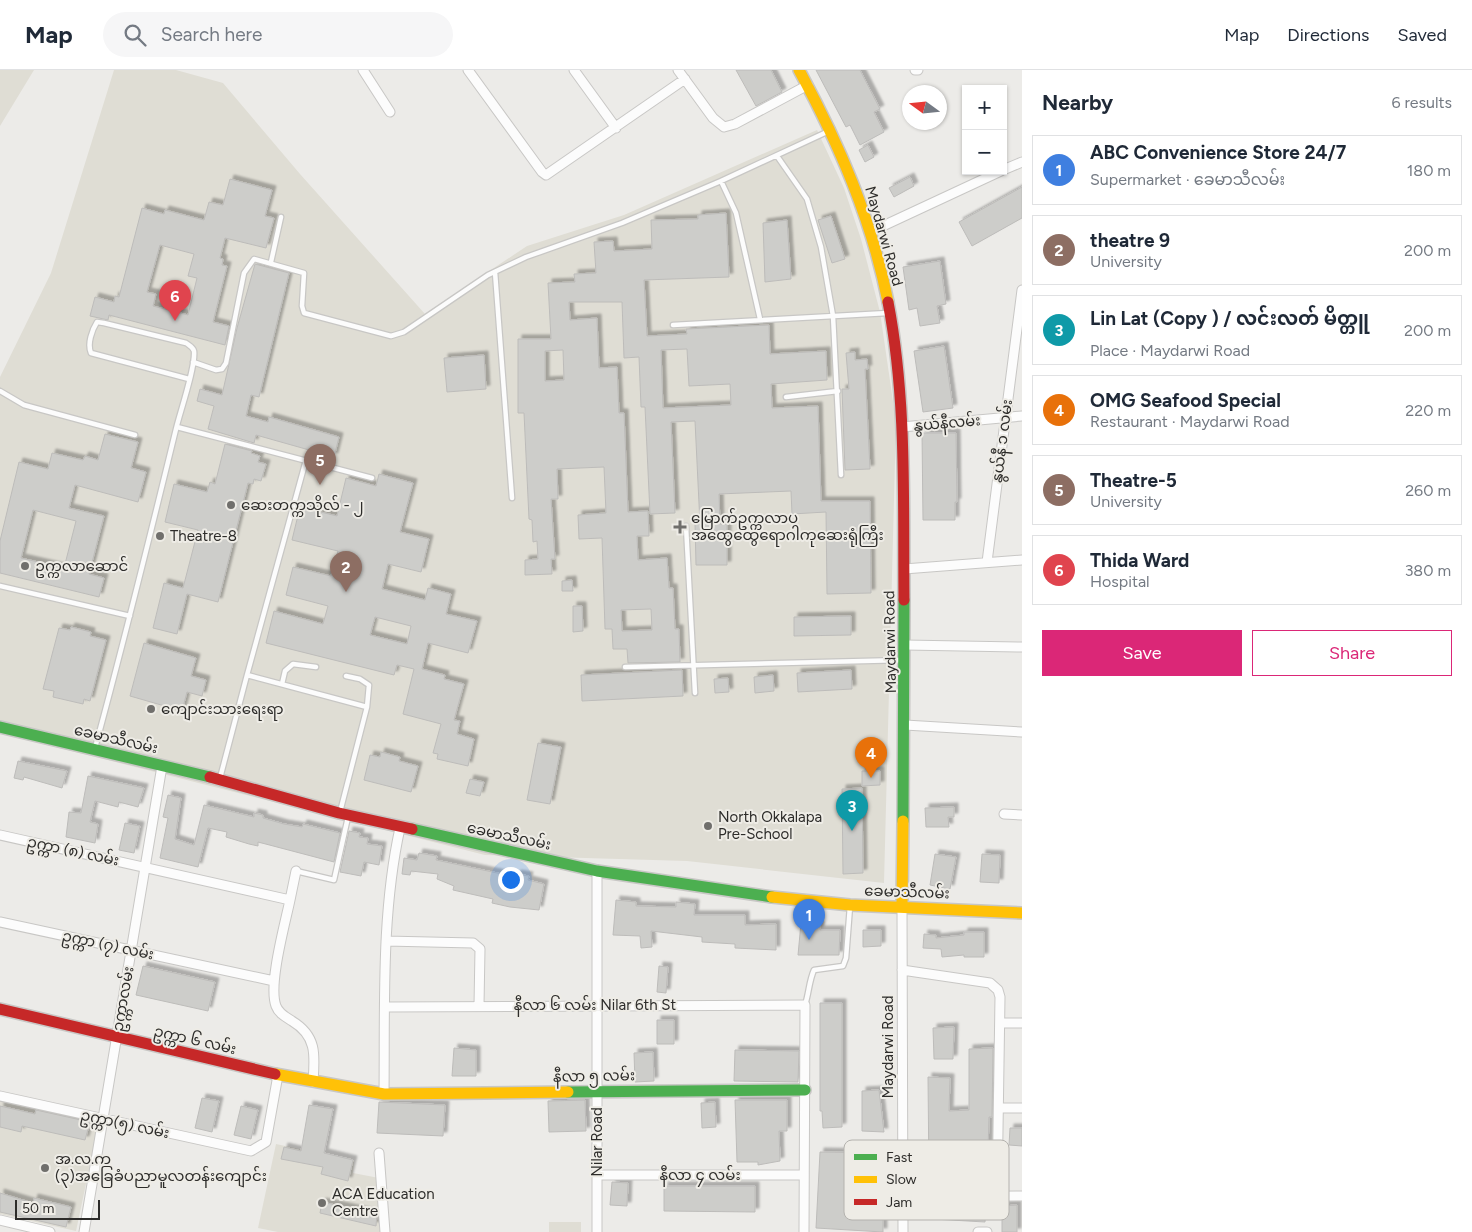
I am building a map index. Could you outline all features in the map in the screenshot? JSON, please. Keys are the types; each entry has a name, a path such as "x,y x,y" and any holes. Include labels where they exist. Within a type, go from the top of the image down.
{"street":[{"path":"362,70 390,112"},
{"path":"468,70 546,175 685,79"},
{"path":"574,70 616,128"},
{"path":"678,70 713,118 724,127 735,124 808,85"},
{"name":"Maydarwi Road","path":"799,70 831,131 853,181 870,232 890,313 902,427 905,645 902,906 903,1140"},
{"path":"1007,169 1022,162"},
{"path":"870,232 993,175"},
{"name":"နွယ်နီ ၁ လမ်း","path":"987,562 1004,417 1022,290"},
{"name":"နွယ်နီလမ်း","path":"902,427 1022,416"},
{"path":"904,569 1022,560"},
{"path":"905,645 1022,647"},
{"path":"905,725 1022,732"},
{"name":"ခေမာသီလမ်း","path":"0,727 220,779 400,828 597,871 770,897 850,905 1022,913"},
{"name":"ဥက္ကာလမ်း","path":"84,1232 162,766"},
{"path":"1004,814 1022,815"},
{"path":"384,1094 386,941 394,851 400,828"},
{"name":"ဥက္ကာ (၈) လမ်း","path":"0,835 146,866 290,900"},
{"path":"296,871 274,981 277,1009 300,1026 311,1039 314,1058 313,1082"},
{"name":"Nilar Road","path":"597,871 597,1232"},
{"name":"ဥက္ကာ (၇) လမ်း","path":"0,922 274,981"},
{"path":"386,941 473,943 477,945 480,949 480,1005"},
{"path":"902,970 990,983 998,990 1000,997 999,1140"},
{"name":"နီလာ ၆ လမ်း Nilar 6th St","path":"385,1007 480,1005 805,1005"},
{"path":"804,1232 805,1005"},
{"name":"ဥက္ကာ ၆ လမ်း","path":"0,1009 278,1075 384,1094"},
{"path":"1000,1023 1022,1023"},
{"name":"ဥက္ကာ(၅) လမ်း","path":"0,1096 251,1151 266,1142 278,1075"},
{"name":"နီလာ ၅ လမ်း","path":"384,1094 805,1090"},
{"path":"1000,1108 1022,1108"},
{"path":"378,1153 385,1232"},
{"name":"နီလာ ၄ လမ်း","path":"597,1175 804,1175"},
{"path":"1009,1196 1022,1196"},
{"path":"0,1220 50,1232"},
{"path":"978,1232 987,1232"}],"lane":[{"path":"193,362 216,370 222,369 226,363 244,273 254,259 271,262 304,273 302,306 304,313 391,336 414,327 459,294 495,272 526,257 622,223 831,131"},
{"path":"777,156 807,199 821,247 833,316 841,475"},
{"path":"721,181 736,213 760,319"},
{"path":"271,262 281,218"},
{"path":"495,272 512,498"},
{"path":"673,325 890,313"},
{"path":"95,750 130,616 189,379 193,362 192,347 186,343 97,322 88,347 91,353 189,379"},
{"path":"0,391 24,405 136,435"},
{"path":"786,398 838,391"},
{"path":"177,427 372,478"},
{"path":"220,779 306,460"},
{"path":"686,526 695,693"},
{"path":"0,586 130,616"},
{"path":"625,667 694,667 905,660"},
{"path":"282,684 285,671 293,664 316,667"},
{"path":"247,675 367,707"},
{"path":"296,871 334,880 344,814 367,707 369,685 360,679 346,676"},
{"path":"805,1005 810,989 810,979 814,970 843,966 846,958 850,905"}],"shaded area":[{"path":"0,70 34,70 0,126"},
{"path":"114,70 176,70 223,83 300,174 425,314 527,246 624,215 817,130 844,188 861,239 880,312 896,422 884,883 687,861 485,855 0,733 0,377 51,273"},
{"name":"အ.လ.က (၃)အခြေခံပညာမူလတန်းကျောင်း","path":"0,1101 99,1122 76,1231 0,1214"},
{"name":"ACA Education Centre","path":"276,1144 354,1161 353,1173 379,1178 383,1232 278,1232 258,1228"},
{"path":"549,1222 581,1222 581,1232 549,1232"}],"building":[{"path":"736,70 771,70 782,92 756,106"},
{"path":"816,70 860,70 880,109 874,112 884,132 860,145 850,125 846,127"},
{"path":"868,145 874,157 865,162 859,150"},
{"path":"910,177 914,186 894,197 889,188"},
{"path":"230,179 272,190 265,216 274,218 266,248 225,238 220,258 223,259 222,265 227,266 213,322 229,326 225,345 109,315 108,320 90,316 95,297 114,302 115,296 119,297 142,208 164,214 165,210 204,220 209,202 223,205","holes":["160,245 194,254 188,276 197,278 188,315 153,306 156,294 147,292"]},
{"path":"1022,187 1022,218 972,246 959,222"},
{"path":"726,213 729,277 644,280 647,336 687,334 686,329 769,325 770,354 826,351 827,380 771,384 772,408 818,406 821,501 870,501 871,593 827,594 826,512 792,514 791,491 719,494 720,524 727,524 727,565 696,565 695,524 700,524 695,421 671,422 675,513 650,514 645,407 641,407 639,357 624,358 622,302 569,302 570,320 597,318 599,368 617,367 619,413 624,413 628,512 648,511 649,536 637,536 638,560 667,558 669,588 673,588 675,629 679,629 680,662 628,663 627,649 613,649 612,629 605,629 602,538 579,539 578,515 606,513 604,467 557,469 558,499 551,499 555,559 551,559 552,574 525,575 525,560 538,559 537,541 533,542 532,520 529,519 524,413 518,413 518,339 551,339 548,283 575,282 574,274 596,273 594,242 613,241 614,251 652,249 651,220 698,219 698,215","holes":["687,349 689,386 730,384 731,405 663,408 661,350","563,350 564,380 545,381 545,351","651,609 652,630 622,631 621,610"]},
{"path":"831,216 845,259 832,263 818,220"},
{"path":"787,220 791,279 765,282 763,223"},
{"path":"940,261 946,304 937,306 940,323 920,326 917,308 909,310 903,267"},
{"path":"255,264 289,273 259,397 251,395 246,416 268,422 269,417 339,437 334,457 256,435 254,443 208,429 214,406 197,401 200,389 222,395 237,328"},
{"path":"944,346 953,408 923,412 914,351"},
{"path":"855,352 855,360 867,359 868,369 865,369 870,469 845,470 842,389 849,389 846,353"},
{"path":"484,355 486,389 447,392 444,358"},
{"path":"922,433 956,433 957,502 955,502 955,520 923,520"},
{"path":"105,434 138,442 131,468 146,472 138,502 75,485 69,508 104,516 89,574 104,578 99,597 0,573 0,541 19,462 48,469 52,453 83,460 85,456 98,460","holes":["33,510 76,521 64,568 21,558"]},
{"path":"225,444 252,451 251,453 260,456 258,462 266,464 261,481 254,479 253,484 248,483 218,602 187,594 177,634 153,628 164,583 183,588 198,530 165,522 174,484 207,492 210,482 215,484"},
{"path":"379,474 413,483 400,532 429,539 421,572 388,564 382,589 425,600 428,588 451,594 446,614 477,621 468,653 428,643 422,669 445,675 444,679 464,684 454,720 460,721 457,734 474,739 468,766 437,759 438,754 433,753 441,724 403,714 414,669 397,665 394,675 266,643 274,611 323,624 328,606 286,595 293,567 331,576 338,551 292,540 300,507 337,516 346,478 376,486","holes":["375,617 411,626 407,644 370,635"]},
{"path":"572,580 573,591 562,591 562,581"},
{"path":"573,606 582,606 583,631 573,632"},
{"path":"851,616 851,635 794,636 794,617"},
{"path":"71,627 91,632 90,636 106,640 90,701 84,699 83,704 53,697 54,691 43,689 59,628 70,630"},
{"path":"144,643 196,658 191,676 206,680 202,696 187,692 182,711 130,696"},
{"path":"682,670 683,696 582,701 581,675"},
{"path":"851,670 852,689 798,692 797,673"},
{"path":"773,675 774,691 755,693 754,677"},
{"path":"728,678 729,692 715,693 714,679"},
{"path":"538,743 561,747 550,804 527,800"},
{"path":"381,752 400,757 399,761 418,766 411,792 364,780 370,755 380,757"},
{"path":"18,761 67,771 62,788 24,777 23,780 14,778"},
{"path":"862,771 880,771 880,785 862,786"},
{"path":"88,776 144,788 138,807 119,802 118,807 95,801 90,822 98,824 95,843 66,837 69,812 81,813"},
{"path":"470,779 484,782 480,796 466,793"},
{"path":"862,788 863,873 843,874 842,789"},
{"path":"168,795 181,798 175,839 194,845 204,805 254,817 254,813 263,815 263,818 284,824 302,827 303,824 340,833 334,862 258,842 258,846 249,844 226,837 227,832 208,828 198,867 160,858 168,818 163,817"},
{"path":"954,807 954,817 948,817 949,827 926,827 925,808"},
{"path":"125,823 140,826 134,853 119,850"},
{"path":"349,831 360,833 359,837 368,838 367,844 382,846 379,865 364,862 361,876 340,872"},
{"path":"419,853 437,856 436,860 516,877 517,874 529,876 528,880 544,884 539,910 492,903 493,899 453,890 454,886 437,879 438,874 411,871 410,875 402,874 404,858 417,860"},
{"path":"935,854 956,857 950,889 930,885"},
{"path":"982,854 1000,855 999,883 980,882"},
{"path":"616,900 636,902 636,906 676,907 676,902 695,904 694,915 745,915 745,925 776,924 776,950 735,948 735,944 702,942 702,937 651,931 652,947 641,948 640,936 613,935"},
{"path":"801,923 820,925 820,930 840,930 839,955 798,955"},
{"path":"863,930 881,930 881,946 863,947"},
{"path":"964,932 984,932 984,957 964,957 964,955 942,957 941,949 923,948 924,934 936,935 936,938 964,935"},
{"path":"143,966 215,982 208,1011 136,995"},
{"path":"659,966 668,967 666,993 657,992"},
{"path":"820,1003 842,1003 842,1127 823,1128 822,1111 820,1111"},
{"path":"657,1020 674,1020 674,1044 657,1044"},
{"path":"954,1027 953,1059 934,1059 933,1028"},
{"path":"454,1048 476,1050 476,1076 452,1076"},
{"path":"993,1048 992,1117 989,1117 988,1140 929,1140 928,1077 950,1078 949,1111 969,1110 969,1049"},
{"path":"735,1050 799,1051 798,1082 734,1081"},
{"path":"653,1052 654,1081 635,1082 634,1053"},
{"path":"879,1090 884,1132 862,1131 862,1091"},
{"path":"202,1098 219,1101 212,1132 195,1128"},
{"path":"585,1100 586,1131 549,1132 548,1101"},
{"path":"735,1100 787,1100 787,1131 779,1131 780,1161 758,1165 758,1162 737,1162"},
{"path":"379,1102 445,1105 443,1136 377,1133"},
{"path":"715,1102 716,1127 702,1128 701,1103"},
{"path":"309,1105 333,1109 324,1153 353,1160 348,1181 321,1174 323,1167 281,1159 284,1147 301,1151"},
{"path":"0,1106 35,1114 36,1110 90,1122 85,1140 22,1126 21,1132 0,1127"},
{"path":"241,1106 258,1110 251,1139 234,1135"},
{"path":"1010,1128 1022,1128 1022,1146 1009,1145"},
{"path":"820,1152 844,1152 844,1220 883,1220 883,1232 816,1228"},
{"path":"612,1182 628,1183 627,1206 610,1205"},
{"path":"664,1186 755,1186 755,1212 664,1211"},
{"path":"0,1193 33,1203 34,1198 71,1207 66,1227 0,1212"},
{"path":"322,1202 377,1214 376,1226 320,1213"},
{"path":"1017,1205 1017,1232 1002,1232 1002,1220 1009,1220 1009,1206"},
{"path":"950,1220 985,1220 985,1222"}],"traffic: fast":[{"path":"903,821 904,600"},
{"path":"0,727 210,777"},
{"path":"412,829 597,871 772,897"},
{"path":"568,1092 805,1090"}],"traffic: slow":[{"path":"799,70 841,154 873,242 888,302"},
{"path":"902,906 903,821"},
{"path":"772,897 850,905 1022,913"},
{"path":"275,1074 384,1094 568,1092"}],"traffic: jam":[{"path":"888,302 894,339 901,413 904,488 904,600"},
{"path":"210,777 339,813 412,829"},
{"path":"0,1009 275,1074"}],"place":[{"name":"Thida Ward","path":"175,321"},
{"name":"Theatre-5","path":"320,485"},
{"name":"ဆေးတက္ကသိုလ် - ၂","path":"231,505"},
{"name":"မြောက်ဥက္ကလာပ အထွေထွေရောဂါကုဆေးရုံကြီး","path":"680,527"},
{"name":"Theatre-8","path":"160,536"},
{"name":"ဥက္ကလာဆောင်","path":"25,566"},
{"name":"theatre 9","path":"346,592"},
{"name":"ကျောင်းသားရေးရာ","path":"151,709"},
{"name":"OMG Seafood Special","path":"871,778"},
{"name":"North Okkalapa Pre-School","path":"708,826"},
{"name":"Lin Lat (Copy ) / လင်းလတ် မိတ္တူ","path":"852,831"},
{"name":"ABC Convenience Store 24/7","path":"809,940"},
{"name":"အ.လ.က (၃)အခြေခံပညာမူလတန်းကျောင်း","path":"45,1168"},
{"name":"ACA Education Centre","path":"322,1203"}]}
